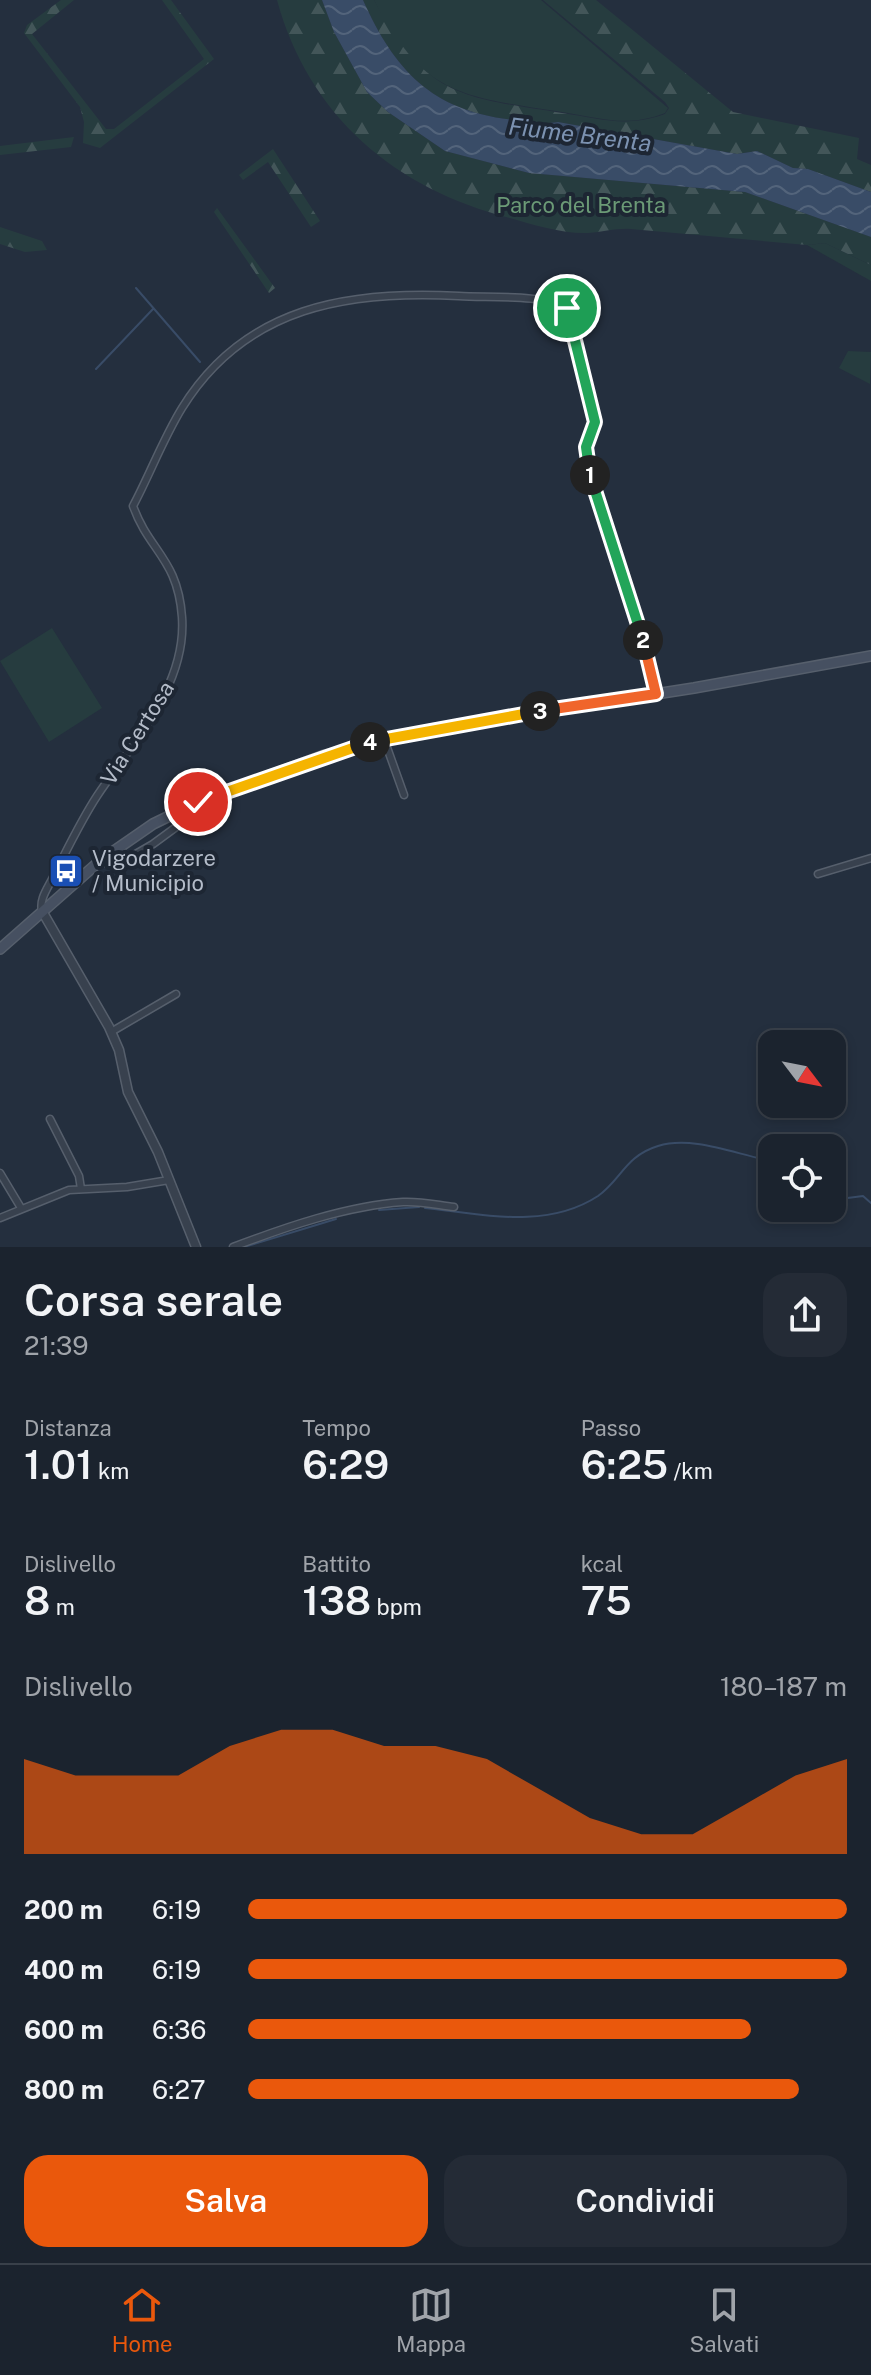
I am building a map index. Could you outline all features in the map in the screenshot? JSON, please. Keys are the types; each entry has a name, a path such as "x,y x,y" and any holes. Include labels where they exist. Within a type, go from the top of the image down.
{"main road":[{"path":"0,949 101,860 160,819 325,755 384,739 871,656"}],"street":[{"name":"Via Certosa","path":"42,911 41,903 82,819 145,728 175,672 182,636 176,579 133,506 174,423 210,369 241,345 295,314 349,297 420,294 549,302 567,308 595,422 585,459 619,557 656,694"},
{"path":"384,739 404,795"},
{"path":"101,860 114,863 139,853 219,794"},
{"path":"818,874 871,858"},
{"path":"62,894 53,878 63,874 75,883"},
{"path":"42,911 111,1032 119,1050 128,1092 196,1247"},
{"path":"111,1032 176,994"},
{"path":"50,1119 79,1176 81,1189"},
{"path":"0,1173 21,1208"},
{"path":"0,1218 60,1192 169,1180"},
{"path":"233,1247 294,1226 372,1207 403,1202 454,1207"}],"green space":[{"path":"61,0 74,0 32,34 106,129 114,129 204,59 162,0 171,0 214,59 100,148 83,143 84,122 80,107 24,33 27,25"},
{"name":"Parco del Brenta","path":"277,0 322,0 334,32 367,92 388,112 445,151 529,173 745,192 871,237 871,265 825,243 807,245 631,229 588,233 559,231 469,205 430,188 395,167 363,142 335,113 311,79 292,42"},
{"path":"363,0 374,0 411,57 430,75 472,96 614,121 638,121 665,114 669,108 665,102 543,0 596,0 733,112 859,138 857,159 871,165 871,192 808,169 793,168 757,151 737,154 558,122 487,116 462,108 440,98 404,68 375,26"},
{"path":"374,0 541,0 668,108 665,113 651,118 626,121 473,96 429,74 410,56"},
{"path":"74,137 71,147 0,155 0,146"},
{"path":"273,149 320,221 311,227 268,162 243,180 239,175"},
{"path":"217,208 275,288 269,293 214,212"},
{"path":"0,227 42,241 47,250 25,252 0,244"},
{"path":"825,243 871,265 871,281 807,245"},
{"path":"848,351 871,352 870,384 839,368"},
{"path":"52,628 102,708 49,742 0,661"}],"water":[{"name":"Fiume Brenta","path":"322,0 363,0 375,26 404,68 440,98 462,108 487,116 558,122 737,154 757,151 793,168 808,169 871,192 871,237 745,192 529,173 445,151 388,112 367,92 334,32"}],"waterway":[{"path":"136,288 200,362"},
{"path":"96,369 153,309"},
{"path":"425,1208 513,1217 557,1213 578,1207 598,1196 647,1150 672,1143 700,1144 758,1158"},
{"path":"846,1198 863,1196 871,1203"},
{"path":"379,1210 419,1207"},
{"path":"244,1247 336,1219"}],"place":[{"name":"Vigodarzere / Municipio","path":"66,871"}],"route":[{"path":"198,802 325,755 384,739 500,717 656,694 614,543 585,459 595,422 567,308"}]}
